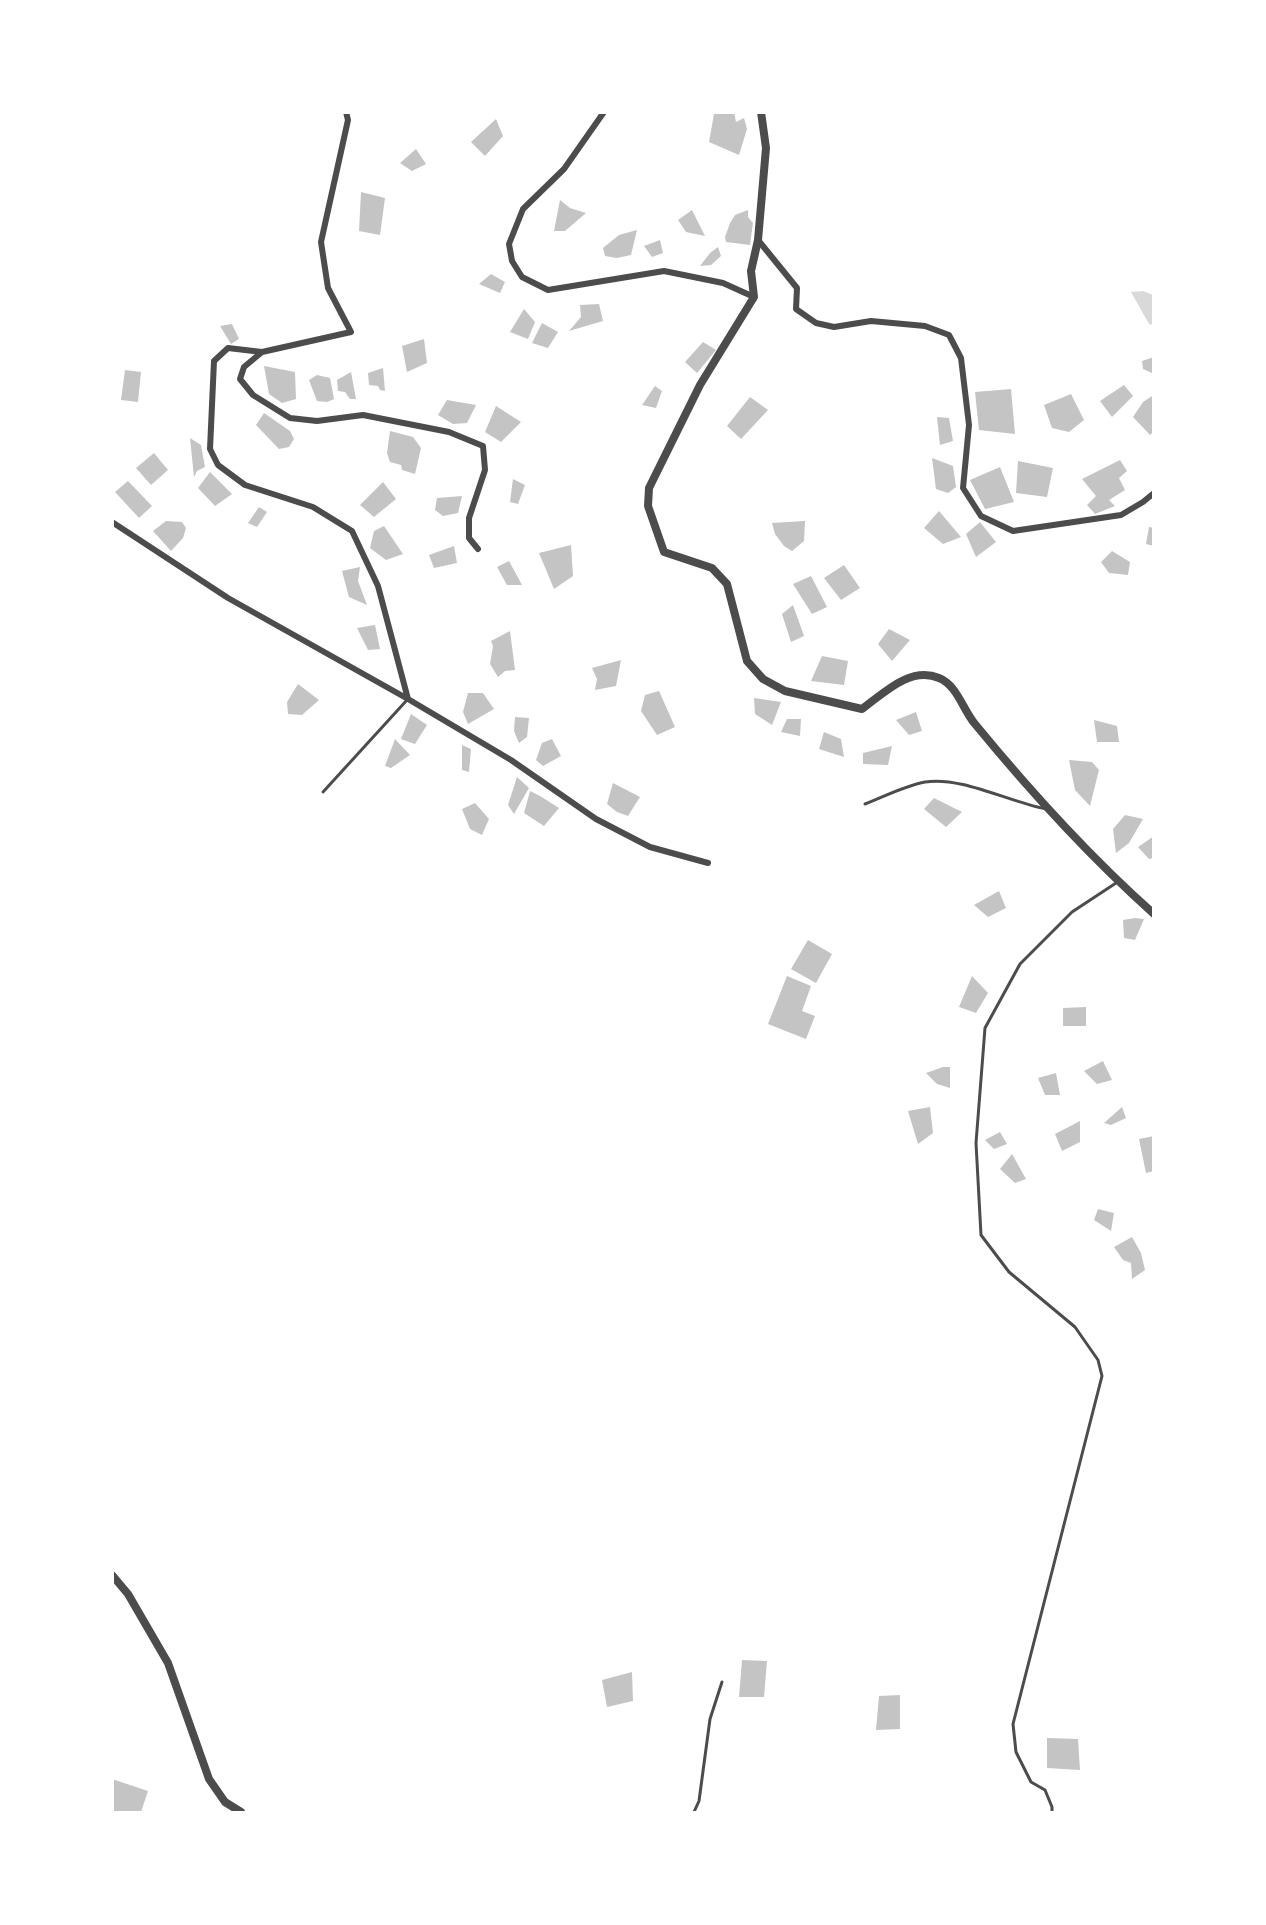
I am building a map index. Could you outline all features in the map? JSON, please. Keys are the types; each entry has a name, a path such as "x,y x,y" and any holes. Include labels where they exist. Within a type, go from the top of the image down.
{"street":[{"path":"346,112 348,120 321,242 328,288 351,332 262,352 228,348 214,361 210,448 218,465 245,485 313,507 352,531 378,586 408,699"},
{"path":"604,112 564,170 523,209 509,244 512,261 522,277 548,290 664,271 723,283 754,297"},
{"path":"760,112 766,148 758,240 751,271 754,297 700,385 649,488 648,506 664,552 712,568 727,584 747,661 763,679 785,691 862,709 901,681 921,675 940,678 955,691 965,712 1012,769 1118,882 1154,914"},
{"path":"758,240 797,288 796,309 816,323 834,327 871,321 925,326 949,335 962,358 969,425 963,488 981,516 1013,531 1121,515 1154,493"},
{"path":"262,352 244,367 240,379 253,395 290,418 317,421 363,415 449,432 483,446 484,470 469,518 469,538 478,549"},
{"path":"112,522 228,598 511,760 596,819 650,847 708,863"},
{"path":"112,1575 128,1594 168,1663 209,1779 225,1802 241,1812"}],"lane":[{"path":"323,792 408,699"},
{"path":"865,804 924,782 951,781 1029,806 1050,810"},
{"path":"1052,1812 1045,1790 1031,1782 1016,1752 1013,1724 1102,1376 1098,1360 1075,1327 1009,1272 981,1235 976,1143 985,1028 1020,963 1072,912 1118,882"},
{"path":"694,1812 699,1801 711,1719 722,1682"}],"shaded area":[{"path":"1143,291 1153,295 1153,325 1149,324 1131,292"}],"building":[{"path":"734,112 736,122 744,118 747,129 739,155 709,142 714,114"},
{"path":"496,119 503,136 485,156 471,142"},
{"path":"416,149 426,164 412,171 400,163"},
{"path":"361,192 385,198 380,235 359,231"},
{"path":"560,200 570,208 586,213 565,231 554,231"},
{"path":"692,210 705,236 686,232 678,220"},
{"path":"748,210 748,217 753,223 750,245 726,242 725,237 735,215"},
{"path":"637,230 631,255 617,258 605,256 603,248 619,235"},
{"path":"660,240 663,253 652,257 644,246"},
{"path":"718,247 721,256 711,265 700,266 710,253"},
{"path":"491,274 505,282 500,293 479,284"},
{"path":"599,304 603,321 569,331 581,317 580,305"},
{"path":"524,309 535,322 528,339 510,332"},
{"path":"542,323 558,332 548,348 532,343"},
{"path":"232,324 239,339 231,344 220,326"},
{"path":"424,339 427,363 407,372 402,346"},
{"path":"703,342 716,350 697,373 685,362"},
{"path":"1154,357 1154,374 1143,369 1142,361"},
{"path":"264,366 295,372 296,399 282,403 269,394"},
{"path":"383,368 385,391 380,390 378,386 369,385 368,373"},
{"path":"125,370 141,372 138,402 121,400"},
{"path":"351,372 356,399 350,399 345,392 338,391 337,380"},
{"path":"317,375 330,378 334,399 327,402 317,401 309,380"},
{"path":"1124,385 1133,396 1112,417 1100,401"},
{"path":"655,386 662,391 656,408 642,405"},
{"path":"1011,389 1015,434 979,430 975,392"},
{"path":"1071,394 1084,420 1069,432 1052,428 1044,405"},
{"path":"1152,396 1154,398 1154,431 1150,435 1133,417 1143,402"},
{"path":"750,397 768,410 741,439 727,426"},
{"path":"447,400 476,405 467,423 453,424 438,415"},
{"path":"496,406 521,422 501,442 485,432"},
{"path":"264,413 290,431 294,439 289,447 279,449 256,425"},
{"path":"937,417 949,418 953,441 940,445"},
{"path":"390,431 413,437 421,448 415,474 402,470 401,465 390,462 387,453"},
{"path":"190,438 201,445 205,467 197,471 194,477"},
{"path":"154,453 168,470 151,485 136,468"},
{"path":"932,458 953,466 956,487 948,493 936,489"},
{"path":"1120,460 1127,471 1119,478 1125,490 1109,500 1115,506 1095,514 1087,505 1096,496 1082,479"},
{"path":"1018,461 1053,468 1047,497 1016,493"},
{"path":"1000,467 1014,502 985,509 970,480"},
{"path":"210,472 232,494 215,506 198,488"},
{"path":"513,479 525,485 518,504 510,502"},
{"path":"128,481 152,506 139,518 115,492"},
{"path":"383,482 396,499 374,517 360,505"},
{"path":"462,496 458,513 443,516 435,510 437,498"},
{"path":"259,507 267,512 257,527 248,523"},
{"path":"939,511 961,537 943,544 924,528"},
{"path":"166,521 182,522 186,528 183,538 171,551 153,531"},
{"path":"805,521 804,541 792,551 784,546 775,534 772,523"},
{"path":"980,522 996,542 976,557 966,534"},
{"path":"384,526 403,554 386,560 370,548 374,531"},
{"path":"1149,527 1154,528 1154,546 1146,544"},
{"path":"571,545 573,576 554,589 539,553"},
{"path":"454,546 457,563 434,568 429,555"},
{"path":"1112,551 1130,562 1128,575 1109,573 1101,562"},
{"path":"509,561 522,585 507,585 497,567"},
{"path":"844,565 860,588 841,600 824,578"},
{"path":"360,567 358,581 367,605 349,597 342,571"},
{"path":"811,576 827,607 812,614 793,584"},
{"path":"793,605 804,636 791,642 782,614"},
{"path":"375,625 380,649 368,650 357,628"},
{"path":"889,629 910,640 892,661 878,644"},
{"path":"510,631 515,670 505,671 498,677 490,664 493,646 491,641"},
{"path":"822,656 848,661 844,685 811,681"},
{"path":"621,660 616,686 595,690 597,679 592,668"},
{"path":"298,684 319,700 302,715 288,714 287,702"},
{"path":"659,691 675,727 657,735 641,711 645,695"},
{"path":"468,693 483,693 494,709 468,724 463,712"},
{"path":"754,698 781,702 772,725 755,714"},
{"path":"916,712 922,731 909,735 896,720"},
{"path":"411,714 427,725 415,744 401,739"},
{"path":"515,717 529,718 527,737 519,743 514,731"},
{"path":"787,719 801,719 800,736 781,732"},
{"path":"1094,720 1117,726 1119,742 1097,742"},
{"path":"824,732 841,739 844,757 819,749"},
{"path":"395,739 410,755 391,768 385,766"},
{"path":"552,739 561,756 543,766 536,760 542,743"},
{"path":"462,745 471,749 469,772 462,770"},
{"path":"892,746 888,765 863,764 863,753"},
{"path":"1069,760 1092,762 1099,770 1090,806 1075,790"},
{"path":"517,777 529,788 514,814 508,805"},
{"path":"613,783 640,797 628,816 617,812 607,804"},
{"path":"530,791 559,808 544,826 524,813"},
{"path":"934,798 962,812 946,827 924,809"},
{"path":"475,803 489,819 482,835 470,829 462,809"},
{"path":"1125,815 1143,819 1129,843 1116,853 1113,829"},
{"path":"1154,836 1154,858 1149,859 1138,847"},
{"path":"999,891 1006,908 988,917 974,905"},
{"path":"1144,919 1135,940 1124,938 1123,920"},
{"path":"808,940 832,954 816,983 791,969"},
{"path":"787,976 811,986 802,1011 815,1016 806,1039 768,1024"},
{"path":"972,976 988,993 976,1013 959,1007"},
{"path":"1086,1007 1086,1026 1063,1026 1063,1008"},
{"path":"1103,1061 1112,1080 1097,1084 1084,1071"},
{"path":"950,1067 950,1088 937,1084 926,1073"},
{"path":"1056,1073 1060,1095 1045,1095 1038,1078"},
{"path":"930,1107 933,1133 918,1144 908,1111"},
{"path":"1122,1107 1126,1118 1111,1125 1104,1123"},
{"path":"1080,1121 1080,1142 1062,1151 1055,1134"},
{"path":"1000,1132 1007,1144 994,1149 985,1140"},
{"path":"1154,1136 1154,1171 1146,1173 1139,1139"},
{"path":"1012,1154 1026,1179 1015,1183 1000,1169"},
{"path":"1098,1209 1114,1213 1111,1231 1094,1220"},
{"path":"1132,1237 1141,1253 1145,1270 1132,1279 1131,1263 1123,1260 1114,1247"},
{"path":"742,1660 767,1661 764,1697 739,1697"},
{"path":"632,1672 633,1701 607,1707 602,1680"},
{"path":"900,1695 900,1729 876,1730 879,1696"},
{"path":"1047,1738 1078,1739 1080,1770 1047,1768"},
{"path":"112,1779 148,1791 141,1812 112,1812"}]}
